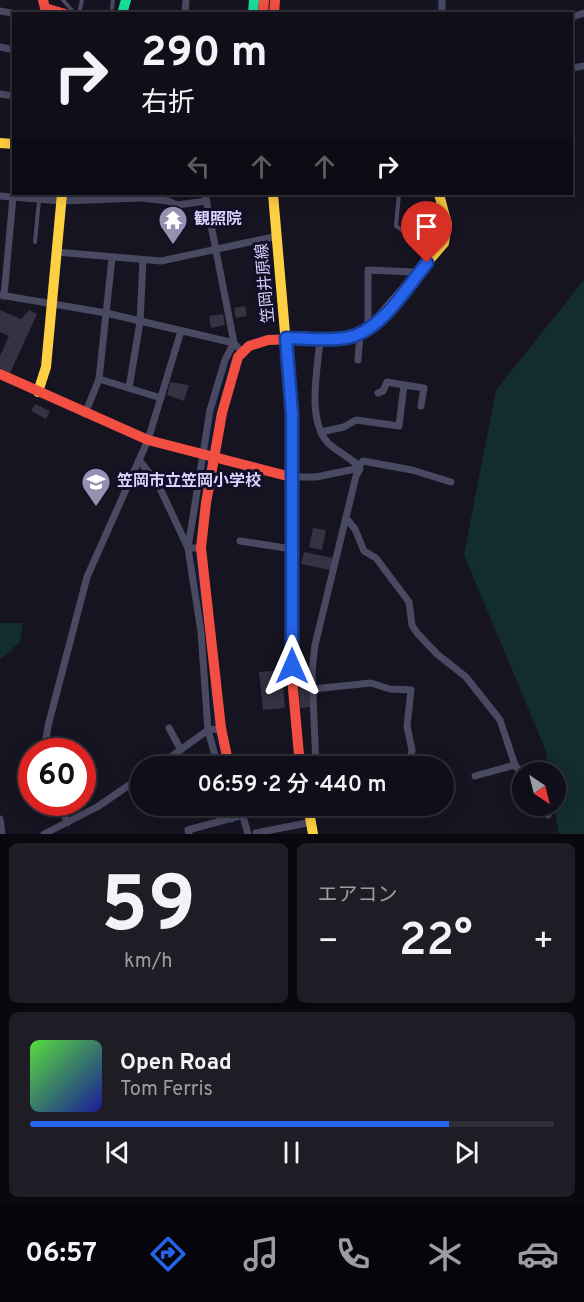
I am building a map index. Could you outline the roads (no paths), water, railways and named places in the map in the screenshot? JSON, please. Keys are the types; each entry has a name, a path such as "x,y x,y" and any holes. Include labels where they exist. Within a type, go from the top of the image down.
{"street":[{"path":"120,12 126,0"},
{"path":"42,7 58,12"},
{"name":"笠岡井原線","path":"273,195 292,414 292,689 299,756"},
{"path":"13,197 2,295 106,313 182,331 238,348 286,338 347,338 366,326 444,243 447,231 439,195"},
{"path":"0,196 39,199 141,198 168,201 177,205 206,197 238,348 224,381 216,412 195,548 206,632 217,756"},
{"path":"38,392 46,367 61,197"},
{"path":"56,252 161,261 278,236"},
{"path":"85,414 99,379 112,258"},
{"path":"129,388 140,322 143,260"},
{"path":"358,360 366,326 368,270 416,273"},
{"path":"46,738 87,577 148,440 182,331"},
{"path":"320,339 316,401 321,432 329,444 356,468"},
{"path":"0,374 85,414 148,440 291,477 316,477 356,468 363,461 451,482"},
{"path":"99,379 161,398"},
{"path":"378,393 383,392 387,382 424,388 421,406"},
{"path":"321,432 344,427 356,420 399,426 404,385"},
{"path":"140,460 158,484 195,548"},
{"path":"316,756 313,689 315,645 356,468"},
{"path":"346,518 355,529 364,550 376,558 409,602 412,625 417,633 437,654 466,677 500,720 514,762"},
{"path":"240,541 292,549"},
{"path":"313,689 371,683 390,689 411,690 407,726 412,750 411,756"},
{"path":"170,728 181,750"},
{"path":"172,756 215,729"},
{"path":"215,729 225,756"},
{"path":"475,776 512,766"},
{"path":"44,834 97,807 130,784"},
{"path":"65,816 67,823"},
{"path":"310,816 313,834"},
{"path":"189,834 188,830 237,817 247,831 256,834 312,822"},
{"path":"0,819 2,834"}],"lane":[{"path":"63,0 75,12"},
{"path":"113,0 120,12"},
{"path":"399,195 396,226 435,251"},
{"path":"35,242 39,199"}],"waterway":[{"path":"437,0 438,12"},
{"path":"300,334 309,334"},
{"path":"208,452 221,384 228,368 236,354 247,343 261,337"},
{"path":"205,627 195,556 207,458"},
{"path":"211,687 213,721 222,756"},
{"path":"237,819 239,828"}],"place":[{"name":"観照院","path":"173,246"},
{"name":"笠岡市立笠岡小学校","path":"96,508"}]}
